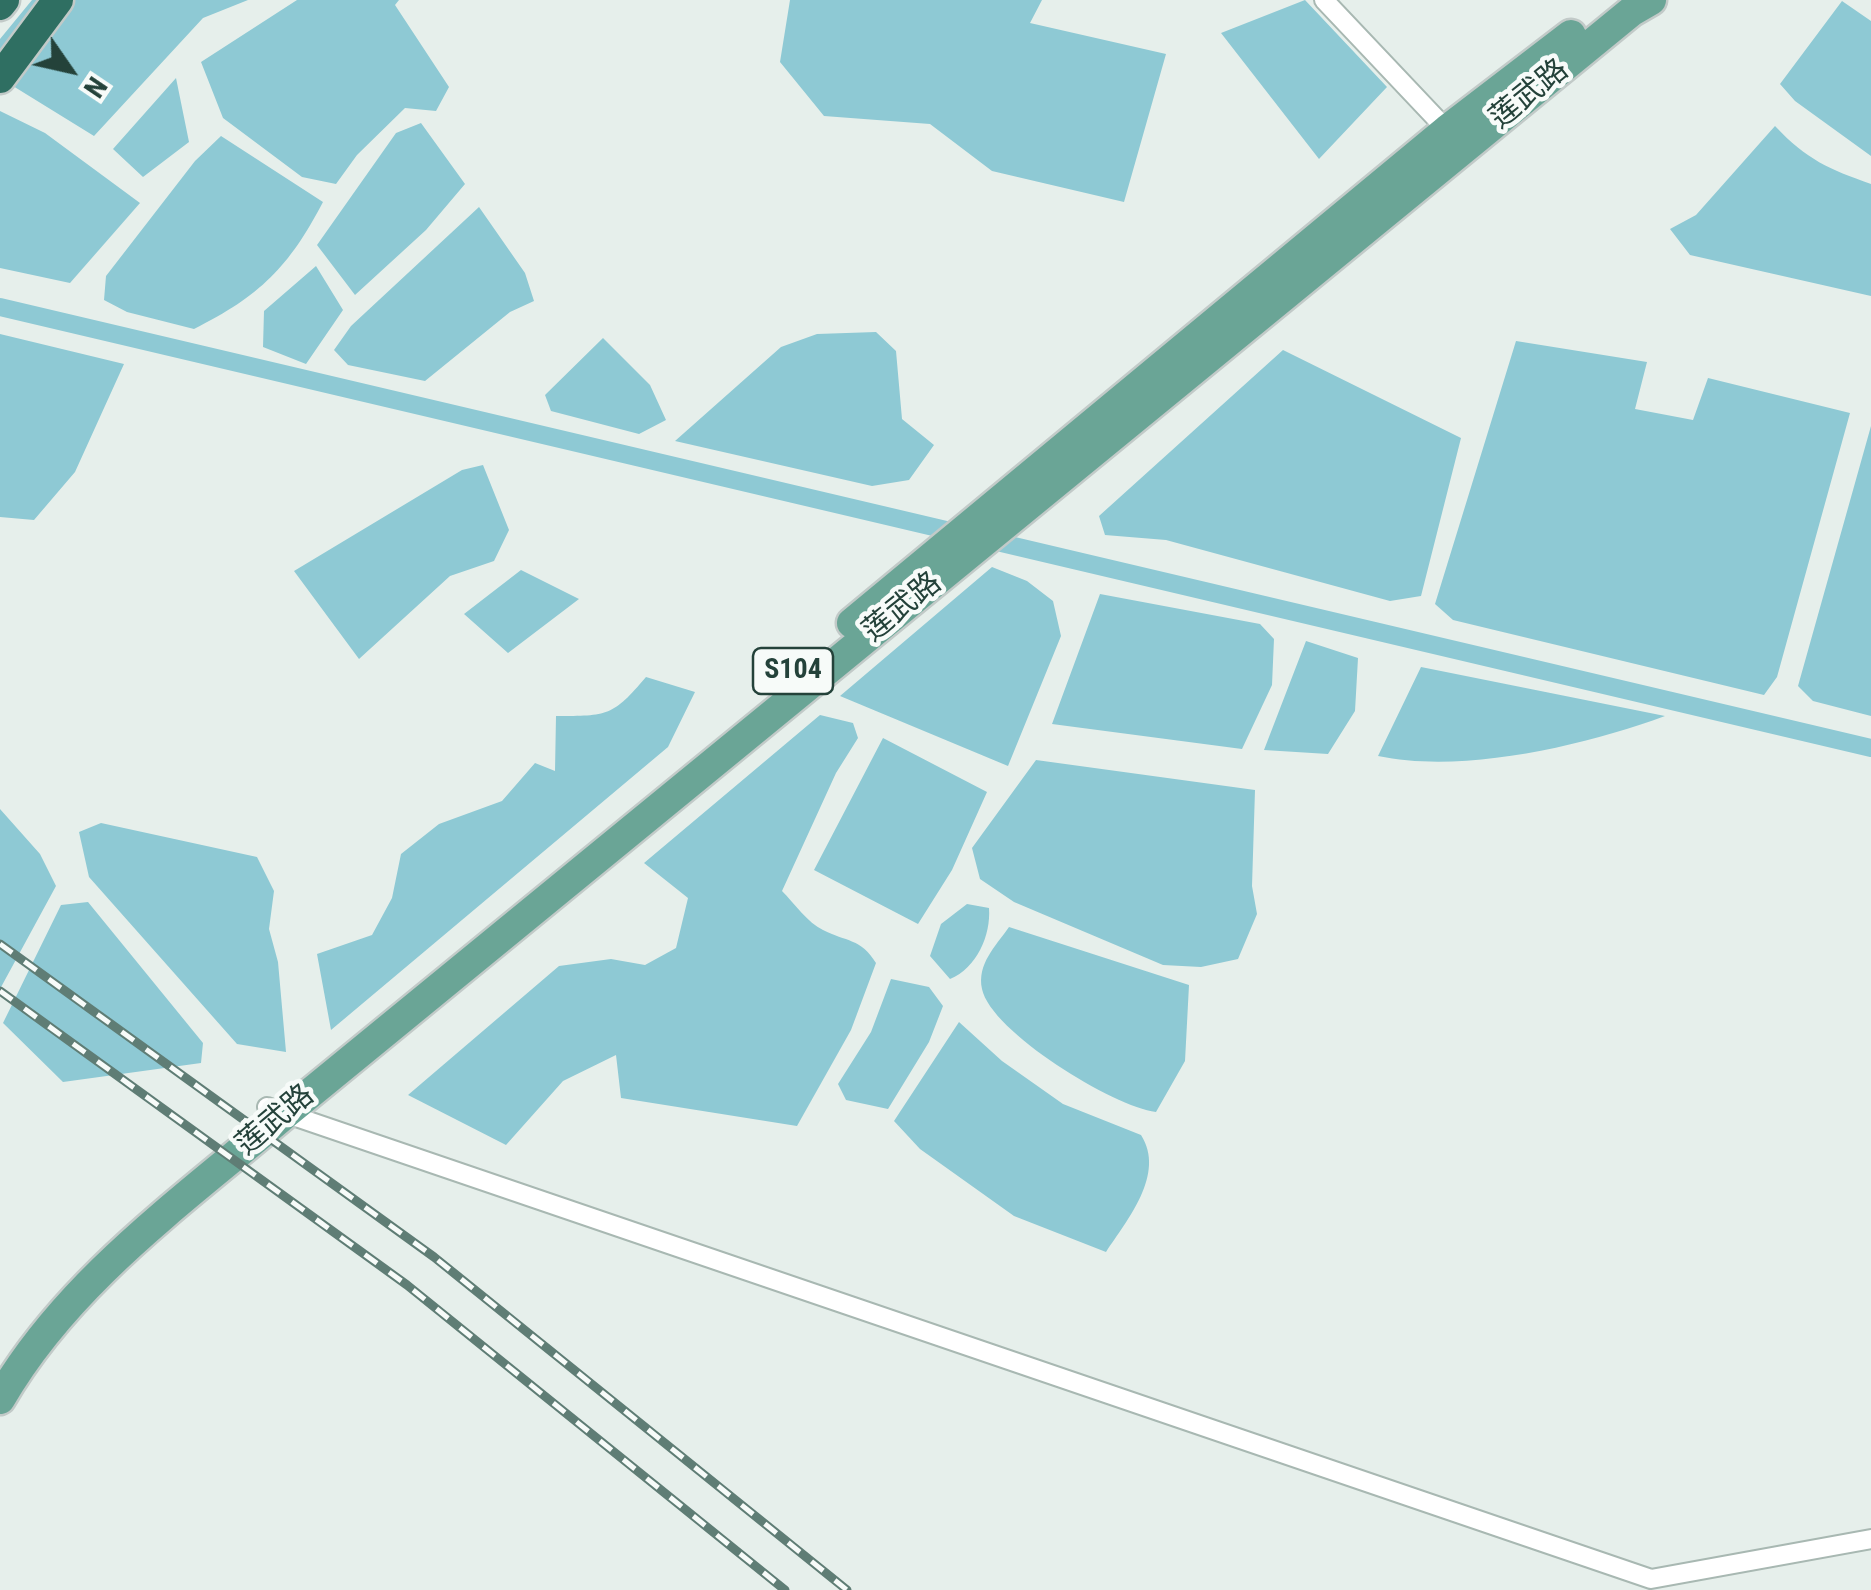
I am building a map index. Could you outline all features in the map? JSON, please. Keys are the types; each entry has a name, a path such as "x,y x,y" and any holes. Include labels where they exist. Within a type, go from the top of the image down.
{"highway":[{"path":"0,78 58,0"}],"main road":[{"name":"莲武路","path":"0,1400 57,1317 108,1264 276,1110 1447,130 1617,0"},
{"name":"莲武路","path":"0,1374 47,1308 98,1253 1601,36 1651,0"}],"street":[{"path":"1324,0 1447,130"},
{"path":"276,1110 1651,1579 1871,1539"}],"water":[{"path":"32,0 248,0 203,18 94,136 0,78 0,39"},
{"path":"297,0 399,0 395,5 449,87 436,111 405,108 357,155 336,184 302,177 223,118 201,62"},
{"path":"790,0 1042,0 1030,23 1166,54 1124,202 992,171 930,124 824,116 780,62"},
{"path":"1305,0 1387,87 1319,159 1221,33"},
{"path":"1842,1 1871,21 1871,156 1795,101 1780,84"},
{"path":"176,78 189,142 143,177 113,149"},
{"path":"0,111 45,133 140,203 70,283 0,268"},
{"path":"421,123 465,184 426,230 355,295 317,245 396,133"},
{"path":"1775,126 1819,162 1871,184 1871,296 1690,255 1670,229 1696,215"},
{"path":"221,136 323,202 298,245 255,291 194,329 127,312 104,300 106,276 195,161"},
{"path":"479,207 525,273 534,301 510,312 425,381 348,365 334,350 351,326"},
{"path":"316,266 343,310 306,364 263,347 264,311"},
{"path":"876,332 896,351 902,419 934,445 909,480 872,486 675,441 781,347 817,334"},
{"path":"0,334 124,364 75,472 34,520 0,517"},
{"path":"603,338 650,385 666,420 639,434 551,411 545,395"},
{"path":"1516,341 1647,362 1635,409 1693,420 1708,378 1850,413 1777,677 1764,695 1453,620 1435,604"},
{"path":"1283,350 1461,438 1421,596 1390,601 1166,540 1105,535 1099,516"},
{"path":"1871,426 1871,716 1813,701 1798,686"},
{"path":"483,465 509,530 494,561 450,576 359,659 294,571 462,470"},
{"path":"992,567 1027,581 1053,601 1061,636 1008,766 840,696"},
{"path":"521,570 579,599 508,653 464,614"},
{"path":"1100,594 1260,624 1274,639 1272,685 1242,749 1052,724"},
{"path":"1306,641 1358,658 1355,711 1328,754 1264,750"},
{"path":"1421,667 1665,716 1561,747 1523,754 1447,762 1378,756"},
{"path":"646,677 695,692 668,747 331,1030 317,954 372,935 392,898 401,854 439,824 502,801 535,763 555,771 556,716 608,711 625,700"},
{"path":"820,715 853,723 858,738 836,773 782,891 812,923 859,945 876,963 851,1030 797,1126 621,1098 616,1055 563,1081 506,1145 408,1095 559,966 611,959 645,965 676,948 688,898 644,863"},
{"path":"883,738 987,792 952,870 918,924 814,870"},
{"path":"1036,760 1255,790 1252,886 1257,914 1238,959 1201,967 1163,965 1014,902 980,879 972,848"},
{"path":"0,809 40,854 56,886 0,989"},
{"path":"101,823 257,857 274,891 269,929 278,962 286,1052 237,1044 89,877 79,832"},
{"path":"88,902 203,1043 201,1063 63,1082 3,1023 61,905"},
{"path":"967,904 989,908 988,929 975,959 950,979 930,956 941,924"},
{"path":"1009,927 1189,985 1185,1061 1156,1112 1112,1097 1057,1065 1007,1026 990,1006 982,989 982,972 988,956"},
{"path":"891,979 929,987 943,1006 929,1042 888,1109 846,1100 838,1084 871,1032"},
{"path":"959,1022 1002,1061 1063,1104 1141,1135 1148,1150 1146,1181 1133,1211 1106,1252 1014,1216 920,1149 894,1121"}],"waterway":[{"path":"0,307 1871,748"}],"railway":[{"path":"0,944 434,1257 847,1590"},
{"path":"0,991 407,1285 785,1590"}]}
